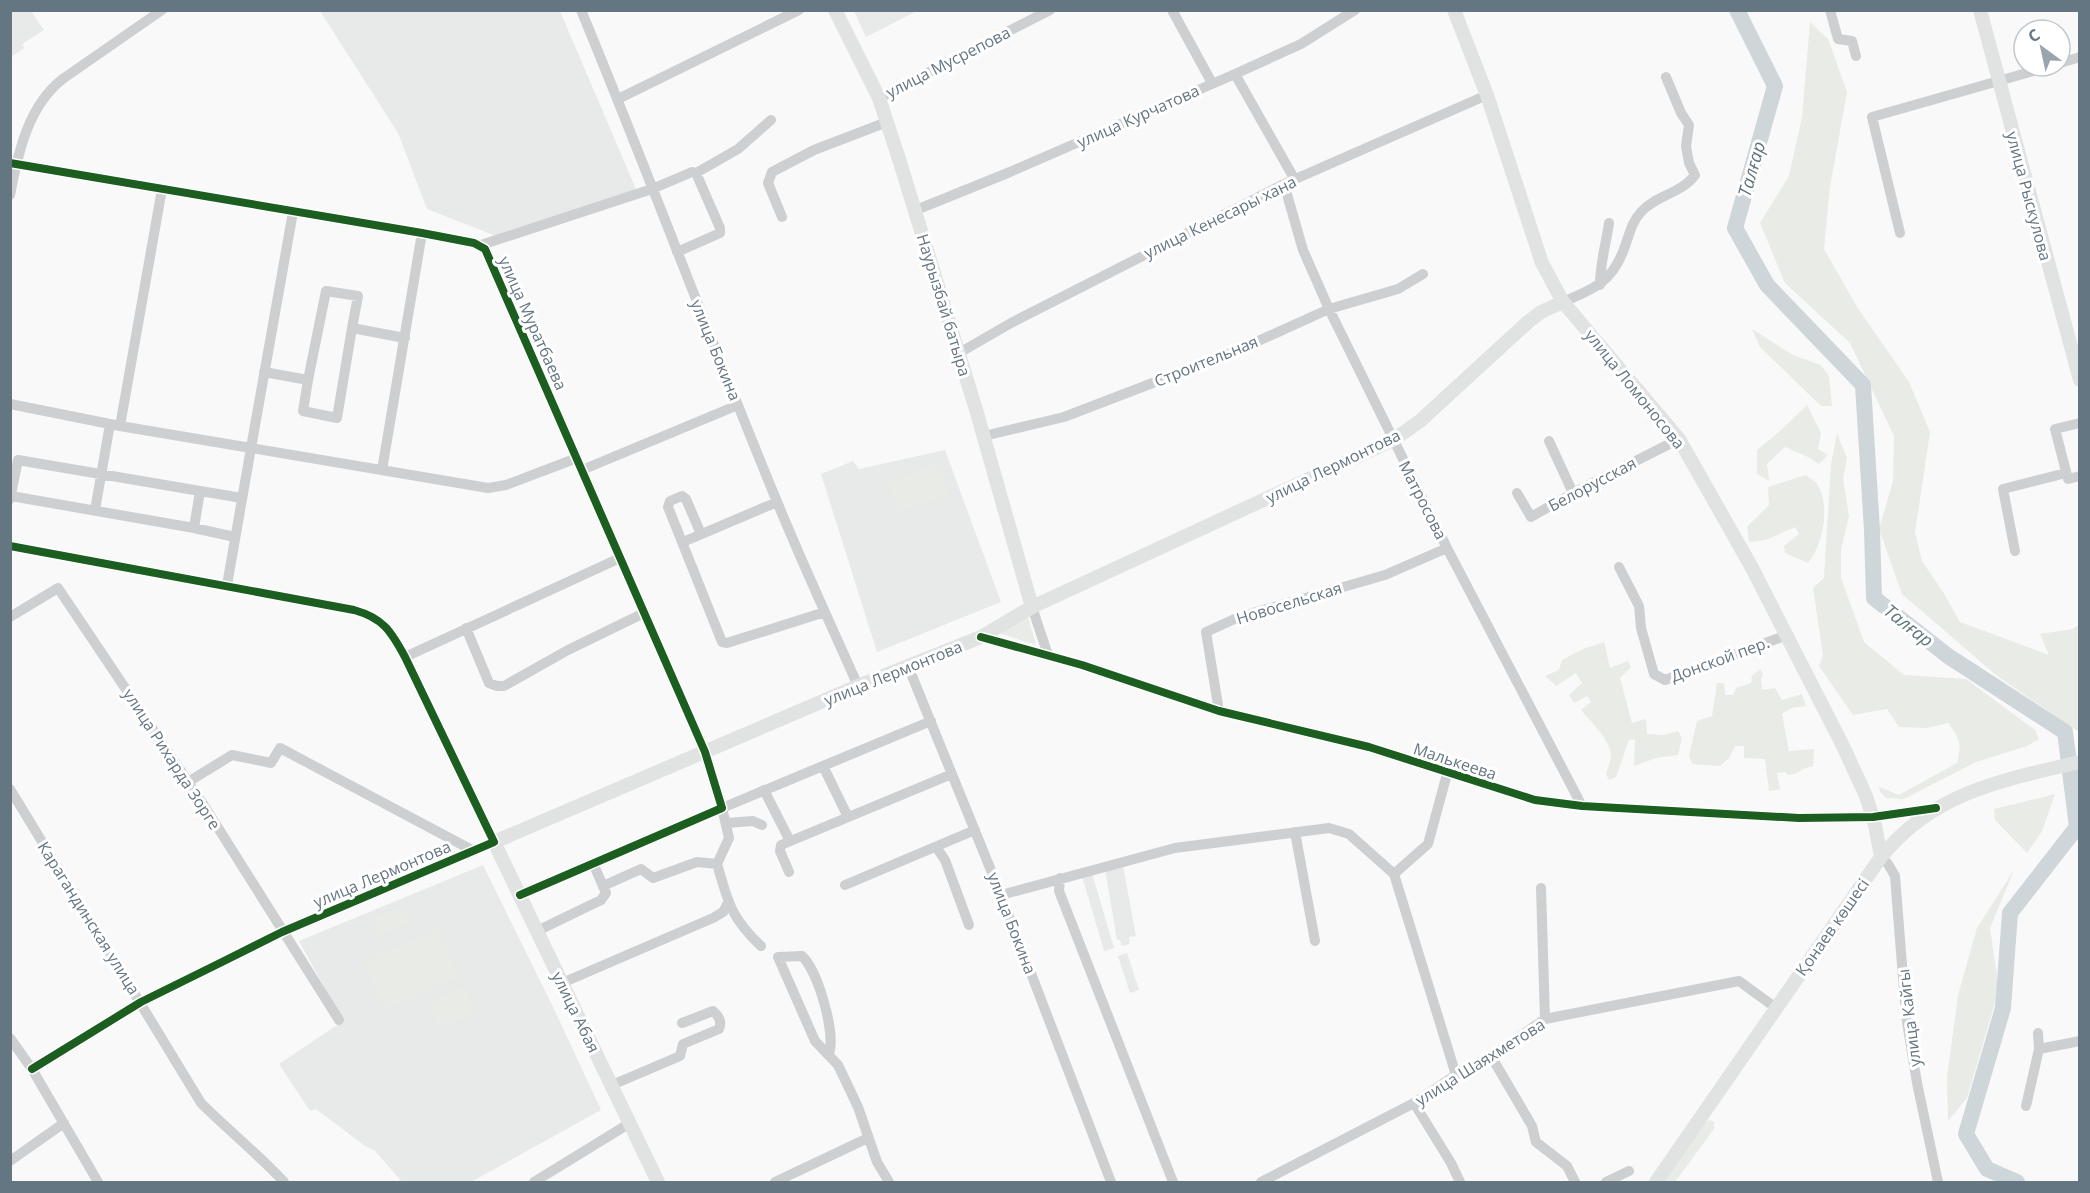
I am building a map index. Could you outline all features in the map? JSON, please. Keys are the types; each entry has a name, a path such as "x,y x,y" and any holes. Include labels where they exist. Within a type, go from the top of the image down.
{"main road":[{"name":"Наурызбай батыра","path":"835,10 879,98 887,122 984,436 1032,607"},
{"name":"улица Ломоносова","path":"1454,10 1487,95 1542,263 1563,302 1679,439 1751,566 1842,744 1866,796 1881,857"},
{"name":"улица Рыскулова","path":"1980,10 2079,380"},
{"name":"улица Лермонтова","path":"494,842 858,686 981,637 1032,607 1393,440 1420,421 1528,322 1541,312 1563,302"},
{"name":"Қонаев көшесі","path":"1656,1182 1881,857 1905,830 1936,808 1973,789 2079,762"},
{"name":"улица Абая","path":"494,842 658,1182"}],"street":[{"path":"10,195 13,164 42,98 52,87 162,10"},
{"name":"улица Бокина","path":"581,10 642,157 652,189 777,502 858,686"},
{"path":"618,99 799,10"},
{"name":"улица Мусрепова","path":"879,98 1050,10"},
{"path":"1172,10 1212,83"},
{"name":"улица Курчатова","path":"916,210 1010,172 1301,44 1355,10"},
{"path":"1830,10 1838,39 1852,41 1856,56"},
{"name":"Матросова","path":"1235,74 1290,182 1303,250 1329,309 1447,548 1582,806"},
{"path":"1563,302 1600,285 1615,270 1631,226 1642,210 1689,183 1695,175 1689,163 1686,146 1689,125 1681,113 1666,77"},
{"path":"1900,233 1872,117 2012,78"},
{"name":"улица Кенесары хана","path":"959,353 1011,323 1290,182 1487,95"},
{"path":"481,246 652,189 692,172 696,173 738,149 771,120"},
{"path":"782,217 768,183 772,172 814,150 887,122"},
{"name":"улица Муратбаева","path":"13,164 422,233 481,246 491,260 705,752 726,823 729,843 717,864"},
{"path":"677,252 720,233 720,228 696,173"},
{"path":"94,510 101,474 115,425 162,189"},
{"path":"227,585 293,212"},
{"path":"1600,285 1600,264 1606,247 1609,223"},
{"path":"382,470 422,233"},
{"name":"Строительная","path":"984,436 1064,417 1236,351 1329,309 1398,289 1423,274"},
{"path":"326,291 358,296 352,328 337,418 303,411 326,291"},
{"path":"352,328 405,338"},
{"path":"264,372 308,380"},
{"path":"10,404 115,425 495,488 577,458"},
{"path":"582,470 738,405"},
{"path":"2079,423 2055,429 2068,479 2079,476"},
{"name":"Белорусская","path":"1517,493 1532,518 1573,493 1679,439"},
{"path":"1550,441 1573,493"},
{"path":"235,537 11,497 18,460 242,498"},
{"path":"2015,550 2003,489 2066,473"},
{"path":"194,528 200,491"},
{"path":"701,534 686,499 682,496 670,501 669,507 722,642 727,643 825,612"},
{"path":"683,542 777,502"},
{"path":"10,546 227,585 369,614 389,630 405,657 494,842"},
{"name":"Новосельская","path":"1219,711 1206,632 1239,617 1385,575 1447,548"},
{"path":"405,657 620,558"},
{"name":"Донской пер.","path":"1619,567 1639,606 1641,628 1654,674 1665,680 1787,635"},
{"name":"улица Рихарда Зорге","path":"10,617 58,588 188,782 339,1020"},
{"path":"1032,607 1048,655"},
{"path":"466,628 489,683 504,686 568,650 644,614"},
{"name":"Малькеева","path":"981,637 1048,655 1219,711 1369,747 1447,774 1535,800 1582,806 1799,818 1873,817 1936,808"},
{"name":"улица Бокина","path":"908,666 1001,895 1111,1182"},
{"path":"519,895 931,721"},
{"path":"188,782 232,755 272,763 280,748 471,850"},
{"path":"823,766 848,817"},
{"path":"789,872 779,848 790,841 952,774"},
{"path":"1394,874 1428,844 1447,774"},
{"name":"Карагандинская улица","path":"10,789 201,1103 236,1138 264,1160 284,1182"},
{"path":"764,790 790,841"},
{"path":"726,823 753,820 762,825"},
{"path":"1001,895 1175,848 1329,828 1349,834 1394,874 1456,1075"},
{"path":"845,885 975,830"},
{"path":"1295,832 1316,941"},
{"name":"улица Лермонтова","path":"32,1068 141,1002 282,933 494,842"},
{"path":"936,847 945,860 969,925"},
{"name":"улица Кайгы","path":"1881,857 1895,876 1906,1016 1917,1083 1938,1182"},
{"path":"603,886 641,869 653,878 697,862 717,864 728,903 738,922 760,946"},
{"path":"537,931 601,900 606,893 593,863"},
{"path":"1060,878 1059,891 1173,1182"},
{"path":"1540,888 1545,1019"},
{"path":"562,983 713,918 723,912 728,903"},
{"path":"829,1054 831,1046 829,1028 818,985 807,960 802,956 778,957 815,1041 838,1065 858,1107 878,1162 889,1182"},
{"name":"улица Шаяхметова","path":"1261,1182 1414,1103 1456,1075 1491,1056 1545,1019 1739,981 1776,1008"},
{"path":"612,1085 680,1056 683,1044 719,1029 721,1025 713,1011 682,1023"},
{"path":"2026,1106 2039,1049 2038,1033"},
{"path":"10,1038 32,1068 98,1182"},
{"path":"2039,1049 2079,1041"},
{"path":"1491,1056 1532,1126 1536,1142 1567,1167 1575,1182"},
{"path":"1414,1103 1460,1182"},
{"path":"10,1161 64,1123"},
{"path":"534,1182 630,1123"},
{"path":"775,1182 868,1138"},
{"path":"1606,1182 1629,1171"}],"shaded area":[{"path":"11,10 31,11 44,30 22,44 24,48 11,57"},
{"path":"320,11 560,11 638,194 506,240 427,209 398,133"},
{"path":"854,11 917,11 866,37"},
{"path":"1810,22 1828,39 1847,92 1830,187 1824,249 1857,307 1909,382 1930,432 1915,533 1922,561 1960,622 2049,655 2040,634 2073,629 2079,625 2079,731 1996,675 1902,594 1879,529 1893,481 1894,436 1850,343 1785,283 1760,223 1789,176 1802,117"},
{"path":"1752,329 1793,355 1821,365 1829,376 1832,406 1821,406 1760,347"},
{"path":"1807,405 1821,433 1818,449 1828,455 1819,464 1785,447 1767,464 1769,481 1757,474 1757,450"},
{"path":"1837,434 1847,458 1843,479 1849,516 1841,550 1841,578 1864,642 1904,675 1966,679 2035,730 2039,739 2027,746 1976,762 1904,799 1886,798 1880,792 1879,787 1899,795 1957,763 1959,742 1948,723 1926,728 1899,727 1887,709 1853,715 1819,666 1823,655 1813,588 1824,578 1831,464"},
{"path":"945,450 1001,602 877,652 821,474 853,461 859,469"},
{"path":"938,464 949,495 898,513 887,482"},
{"path":"1806,475 1816,483 1824,503 1821,536 1808,563 1785,553 1784,546 1799,534 1795,527 1766,540 1749,542 1747,527 1769,505 1768,487"},
{"path":"1028,617 1036,645 998,633"},
{"path":"1604,642 1610,668 1628,661 1631,667 1620,678 1632,723 1646,719 1647,734 1664,735 1678,731 1682,738 1678,755 1656,758 1634,766 1635,739 1629,740 1616,777 1609,780 1606,774 1611,757 1610,749 1599,731 1581,710 1591,702 1587,696 1574,703 1569,695 1582,683 1576,673 1556,686 1545,676 1559,670 1562,660 1583,649"},
{"path":"1760,669 1763,674 1762,690 1775,688 1782,700 1802,694 1806,706 1792,708 1782,714 1789,751 1814,749 1813,766 1791,775 1785,772 1777,773 1780,789 1769,791 1765,759 1744,758 1744,746 1735,746 1729,758 1720,766 1692,764 1689,755 1697,721 1712,716 1717,683 1724,683 1725,695 1733,695 1736,688 1751,683 1752,676"},
{"path":"2055,794 2042,831 2027,853 1995,820 1994,809"},
{"path":"483,865 601,1110 471,1182 402,1182 375,1151 316,1109 310,1111 279,1064 343,1021 299,941"},
{"path":"1123,866 1136,936 1129,937 1130,944 1122,946 1120,940 1117,940 1105,869"},
{"path":"2014,870 1990,928 1999,989 1967,1098 1948,1121 1947,1077 1958,995 1977,928"},
{"path":"1092,873 1114,948 1104,951 1082,876"},
{"path":"402,906 409,923 378,936 371,919"},
{"path":"437,929 459,977 385,1010 363,962"},
{"path":"1127,953 1139,990 1130,993 1118,956"},
{"path":"464,986 476,1012 439,1029 427,1003"},
{"path":"1710,1120 1714,1122 1714,1129 1675,1182 1663,1182 1704,1123"}],"waterway":[{"name":"Талғар","path":"1737,10 1775,86 1735,228 1767,285 1863,385 1874,598 1948,656 2065,732 2077,827 2010,913 2003,1008 1966,1134 1987,1169 2017,1182"}],"cycle path":[{"path":"10,163 422,233 474,243 485,249 705,752 722,808 520,895"},
{"path":"10,546 354,610 372,617 390,633 405,657 494,842 282,932 141,1002 32,1069"},
{"path":"981,637 1082,665 1219,711 1369,747 1535,800 1582,806 1799,818 1873,817 1936,808"}]}
